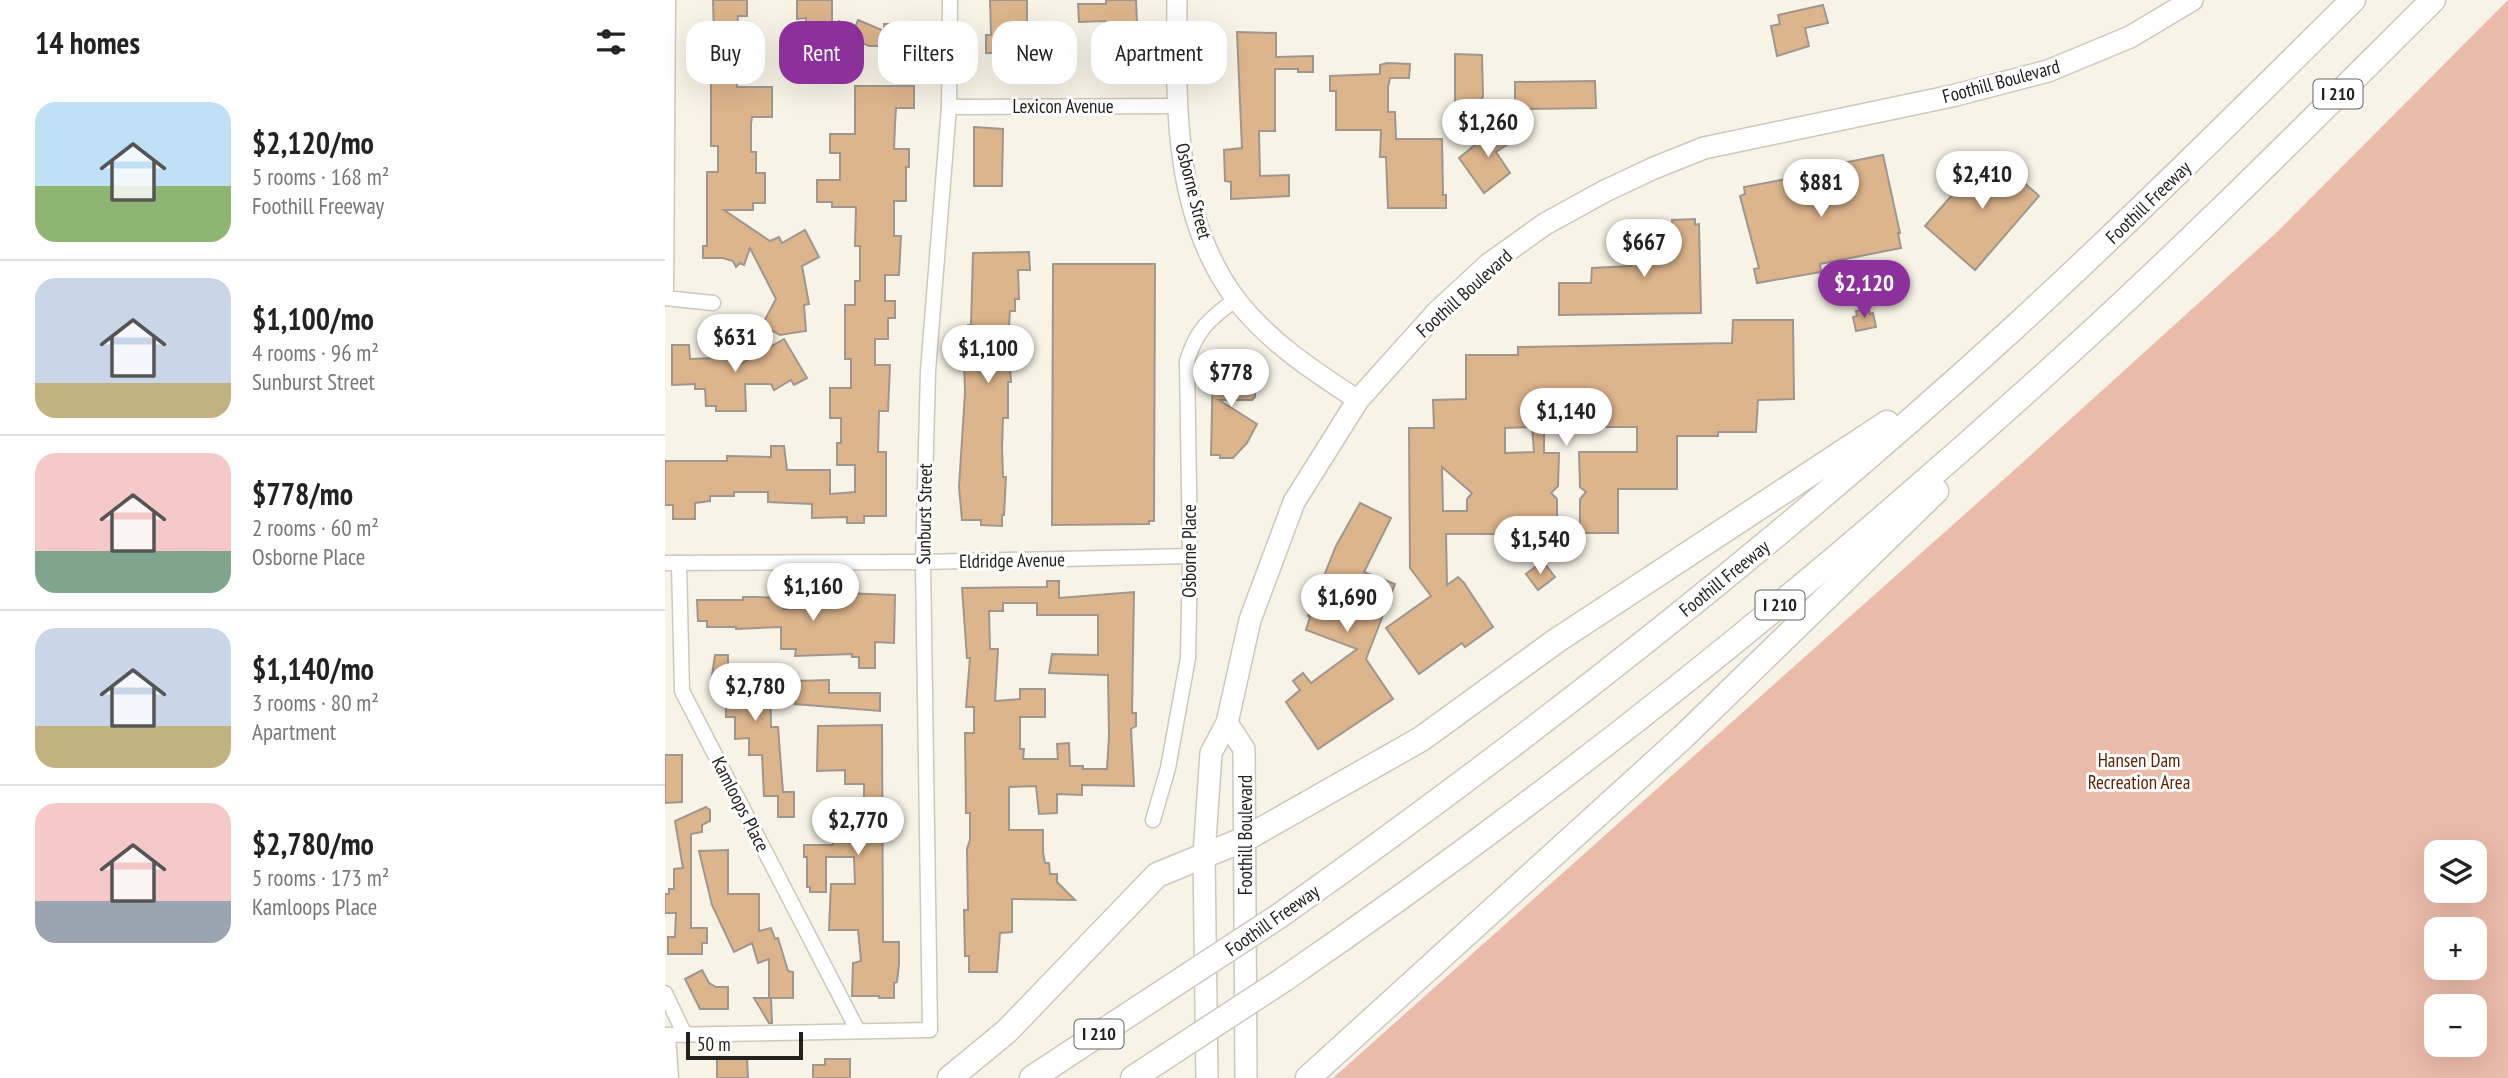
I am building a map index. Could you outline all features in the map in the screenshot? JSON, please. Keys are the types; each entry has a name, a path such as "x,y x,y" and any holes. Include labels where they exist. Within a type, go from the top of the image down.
{"highway":[{"name":"Foothill Freeway","path":"1032,1078 1279,916 1485,767 1755,553 1951,384 2105,243 2353,0"},
{"name":"I 210","path":"1133,1078 1283,980 1539,796 1791,596 2051,370 2243,188 2433,0"},
{"path":"1308,1078 1764,661 2243,188"},
{"path":"950,1078 1007,1031 1157,875 1245,839 1421,739 1556,641 1863,438 1951,384"}],"main road":[{"name":"Osborne Street","path":"1177,0 1176,106 1185,172 1198,224 1215,265 1236,299 1260,325 1310,368 1358,400"},
{"name":"Foothill Boulevard","path":"1207,1078 1204,855 1211,753 1227,723 1250,620 1294,502 1358,400 1437,312 1489,264 1545,224 1605,191 1704,148 1952,96 2048,71 2130,37 2192,0"},
{"name":"Foothill Boulevard","path":"1227,723 1244,749 1246,1078"}],"street":[{"path":"668,0 665,298 713,303"},
{"name":"Sunburst Street","path":"857,1031 930,1030 923,562 928,371 949,107 950,0"},
{"name":"Lexicon Avenue","path":"949,107 1176,106"},
{"name":"Osborne Place","path":"1153,820 1168,768 1188,657 1191,556 1188,361 1194,338 1207,321 1236,299"},
{"name":"Eldridge Avenue","path":"672,563 923,562 1191,556"},
{"name":"Kamloops Place","path":"672,563 682,691 857,1031"},
{"path":"665,993 685,1035"},
{"path":"671,1078 666,1035 857,1031"}],"green space":[{"name":"Hansen Dam Recreation Area","path":"2508,0 2508,1078 1333,1078 2277,232"}],"building":[{"path":"713,0 747,0 747,16 738,16 738,21 714,21"},
{"path":"797,0 832,0 832,21 797,19"},
{"path":"990,0 1027,0 1027,21 992,21 992,53 986,53 986,35 991,35"},
{"path":"1106,0 1136,0 1137,21 1079,22 1078,4 1106,4"},
{"path":"1823,5 1828,23 1805,28 1809,46 1777,56 1771,26 1780,24 1778,15"},
{"path":"864,23 878,28 878,46 864,44"},
{"path":"1237,32 1276,33 1276,57 1313,56 1313,72 1275,69 1275,131 1259,131 1260,176 1289,175 1289,196 1231,199 1231,182 1225,181 1224,150 1242,148"},
{"path":"1455,54 1482,55 1483,97 1475,104 1455,104"},
{"path":"1410,64 1409,78 1390,78 1388,87 1388,112 1395,112 1396,139 1442,139 1443,195 1446,195 1446,208 1388,208 1386,157 1380,157 1381,130 1336,130 1336,91 1330,91 1330,76 1380,74 1380,65"},
{"path":"1595,81 1596,108 1515,109 1515,82"},
{"path":"711,84 772,87 772,117 752,117 751,124 751,152 756,152 756,173 765,173 765,203 753,203 753,210 724,210 770,241 779,237 782,243 805,230 819,257 802,266 809,304 804,305 806,331 780,335 762,325 776,299 750,248 744,265 740,263 736,267 733,261 723,258 703,258 703,246 707,246 707,172 718,172 718,146 711,146"},
{"path":"855,86 914,86 914,108 896,108 894,149 909,149 909,167 906,167 906,201 894,201 894,236 901,236 899,275 885,275 885,301 895,301 895,318 888,318 888,339 875,339 875,365 890,365 888,411 879,411 878,452 886,452 886,516 864,516 864,523 847,523 847,517 812,518 812,504 768,502 768,492 734,492 734,496 710,496 710,501 695,503 695,519 673,519 673,505 665,505 665,461 727,461 727,456 771,457 771,446 784,446 787,470 830,470 830,494 855,492 855,465 837,465 837,443 841,443 841,418 830,418 830,388 851,388 851,359 845,359 845,305 855,305 855,281 860,281 860,246 855,246 856,207 832,207 832,202 817,202 817,180 840,180 840,153 830,153 830,134 855,134"},
{"path":"1502,123 1514,140 1496,152 1510,173 1484,193 1459,158"},
{"path":"974,127 1003,129 1002,186 974,186"},
{"path":"1990,152 2039,196 1975,270 1925,226"},
{"path":"1883,155 1901,248 1820,264 1821,272 1757,283 1754,269 1759,268 1740,196 1745,194 1744,187 1824,172 1823,167"},
{"path":"1695,219 1695,225 1699,224 1701,313 1559,315 1559,283 1591,283 1592,268 1631,266 1635,236 1673,235 1672,220"},
{"path":"1029,252 1030,270 1018,270 1019,299 1015,299 1015,311 1010,311 1006,370 1010,369 1011,382 1008,382 1008,418 1003,418 1002,447 1003,477 1006,477 1004,515 1002,526 981,525 981,520 962,520 959,487 965,393 964,358 967,358 968,325 971,325 973,253"},
{"path":"1053,264 1155,264 1154,521 1149,521 1149,524 1052,525"},
{"path":"1869,309 1870,314 1873,313 1876,327 1856,331 1853,317 1857,316 1856,311"},
{"path":"1733,320 1793,320 1794,399 1758,400 1756,432 1677,436 1677,489 1618,489 1618,533 1580,533 1580,499 1586,492 1580,487 1579,452 1637,452 1637,427 1544,427 1544,453 1559,453 1558,486 1551,493 1557,499 1557,534 1446,534 1447,585 1458,577 1493,627 1465,647 1462,643 1419,674 1386,628 1431,596 1410,568 1409,428 1434,428 1433,400 1466,399 1466,355 1518,355 1518,347 1732,343","holes":["1532,427 1534,452 1505,453 1505,428","1442,467 1472,493 1467,499 1467,511 1443,511"]},
{"path":"784,339 807,378 794,385 791,380 774,390 771,384 745,384 746,411 716,411 716,406 706,406 705,389 695,389 695,384 672,385 672,345 689,345 690,359 715,358 715,353 739,353 739,365"},
{"path":"1237,361 1255,378 1255,397 1252,400 1219,400 1257,424 1247,443 1233,458 1220,458 1220,455 1211,455 1213,362"},
{"path":"1360,503 1391,518 1364,572 1395,584 1366,659 1393,699 1318,749 1286,702 1300,690 1293,681 1303,673 1311,683 1357,649 1306,630 1310,617 1308,616 1336,546"},
{"path":"1545,564 1555,577 1538,590 1526,574 1538,565 1540,568"},
{"path":"1047,581 1059,581 1059,598 1134,592 1132,713 1136,713 1136,726 1131,729 1134,786 1082,785 1082,795 1057,794 1057,813 1039,814 1036,786 1009,787 1009,830 1043,830 1043,852 1045,863 1049,863 1050,874 1057,874 1057,882 1075,900 1012,899 1012,932 1000,933 997,972 969,972 969,956 965,956 964,910 968,910 967,849 970,840 970,813 966,813 965,733 974,733 974,707 966,707 970,658 967,658 962,588 1047,587","holes":["1003,603 1037,603 1037,615 1098,615 1098,655 1052,654 1049,673 1108,675 1107,769 1070,766 1069,743 1057,744 1058,759 1023,759 1024,749 1020,749 1020,717 1045,717 1045,689 1020,689 1020,699 995,701 998,649 990,649 989,611 1003,611"]},
{"path":"842,593 895,595 894,643 875,642 875,668 859,668 859,657 852,657 852,654 795,656 796,649 781,649 781,627 707,627 707,621 698,621 697,600 783,598 783,609 833,608 833,596 842,596"},
{"path":"715,655 728,655 728,666 758,665 758,676 770,676 771,727 778,727 783,792 794,792 794,817 778,817 778,796 764,796 762,755 749,755 749,738 735,739 735,717 726,717 722,682 711,682"},
{"path":"829,680 829,693 880,693 880,711 795,704 795,681"},
{"path":"882,725 883,942 899,942 894,998 852,996 853,963 861,961 858,930 829,930 831,884 855,884 854,857 826,857 826,892 810,892 810,887 807,887 807,857 804,857 804,845 833,845 833,830 856,829 856,810 864,810 864,784 845,784 845,770 817,771 818,726"},
{"path":"665,755 682,755 682,802 665,803"},
{"path":"706,807 710,810 710,821 702,825 702,832 691,834 691,928 707,928 707,943 702,943 702,954 668,954 668,937 675,937 676,913 665,913 665,894 669,894 669,889 674,889 674,869 683,868 675,821"},
{"path":"728,850 728,894 759,894 759,931 771,928 775,939 778,938 788,971 793,972 793,998 771,998 772,1023 769,1023 754,998 769,998 769,959 758,963 752,943 734,952 712,905 699,851"},
{"path":"702,970 709,983 716,987 728,987 728,1009 700,1009 685,979"},
{"path":"717,1057 747,1057 748,1078 717,1078"},
{"path":"825,1059 850,1059 850,1078 813,1078 813,1065 825,1065"}]}
